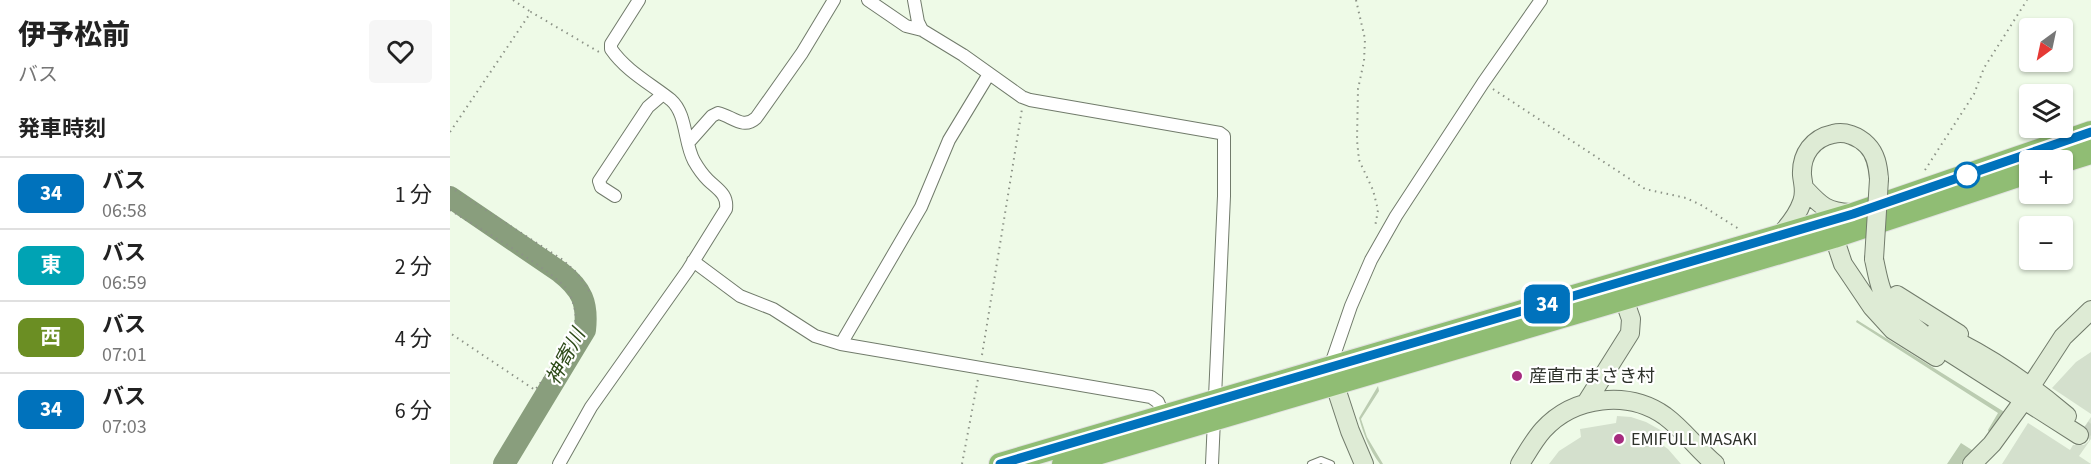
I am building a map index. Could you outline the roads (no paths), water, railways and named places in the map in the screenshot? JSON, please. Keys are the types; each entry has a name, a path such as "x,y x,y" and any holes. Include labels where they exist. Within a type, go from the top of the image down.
{"highway":[{"path":"1332,375 1586,293 1782,233 1853,214 2091,132"},
{"path":"2073,159 2091,153"},
{"path":"1000,464 1167,423 1332,375 1624,299 1834,237 2019,176"},
{"path":"1063,464 1167,423"}],"street":[{"path":"559,464 591,407 693,261 726,209 727,201 724,194 706,178 692,157 678,109 615,55 611,49 611,44 639,0"},
{"path":"688,142 712,116 718,113 744,124 756,118 802,53 834,0"},
{"path":"868,0 906,26 921,30 1024,98 1220,133 1224,136 1224,196 1212,464"},
{"path":"914,0 921,30"},
{"path":"1364,464 1350,431 1332,375 1350,306 1371,260 1396,216 1483,83 1541,0"},
{"path":"841,344 921,207 949,140 989,74"},
{"path":"615,196 601,187 599,181 648,107 662,95"},
{"path":"1853,214 1831,212 1819,204 1806,190 1802,177 1802,164 1806,153 1822,136 1839,132 1855,135 1876,157 1879,179 1874,259 1884,296 1892,308 1927,338 2008,380"},
{"path":"1782,233 1799,209 1806,190"},
{"path":"1834,237 1843,264 1861,286 1872,307 1893,330 1976,381 2008,380"},
{"path":"693,261 740,296 773,309 815,336 841,344 1151,397 1158,402 1167,423"},
{"path":"1897,295 1971,342 2008,380"},
{"path":"1586,403 1630,333 1630,319 1624,299"},
{"path":"1972,464 1992,444 2063,337 2091,310"},
{"path":"1915,326 1958,342 2085,437"},
{"path":"1943,338 2024,394 2027,393"},
{"path":"1520,464 1544,430 1555,419 1586,403 1617,400 1650,408 1677,426 1715,464"}],"lane":[{"path":"1311,464 1321,460 1331,464"}],"waterway":[{"name":"神寄川","path":"450,197 560,272 574,284 584,304 585,330 504,464"}],"tunnel":[{"path":"2083,429 2091,435"}],"place":[{"name":"産直市まさき村","path":"1517,376"},
{"name":"EMIFULL MASAKI","path":"1619,439"}]}
